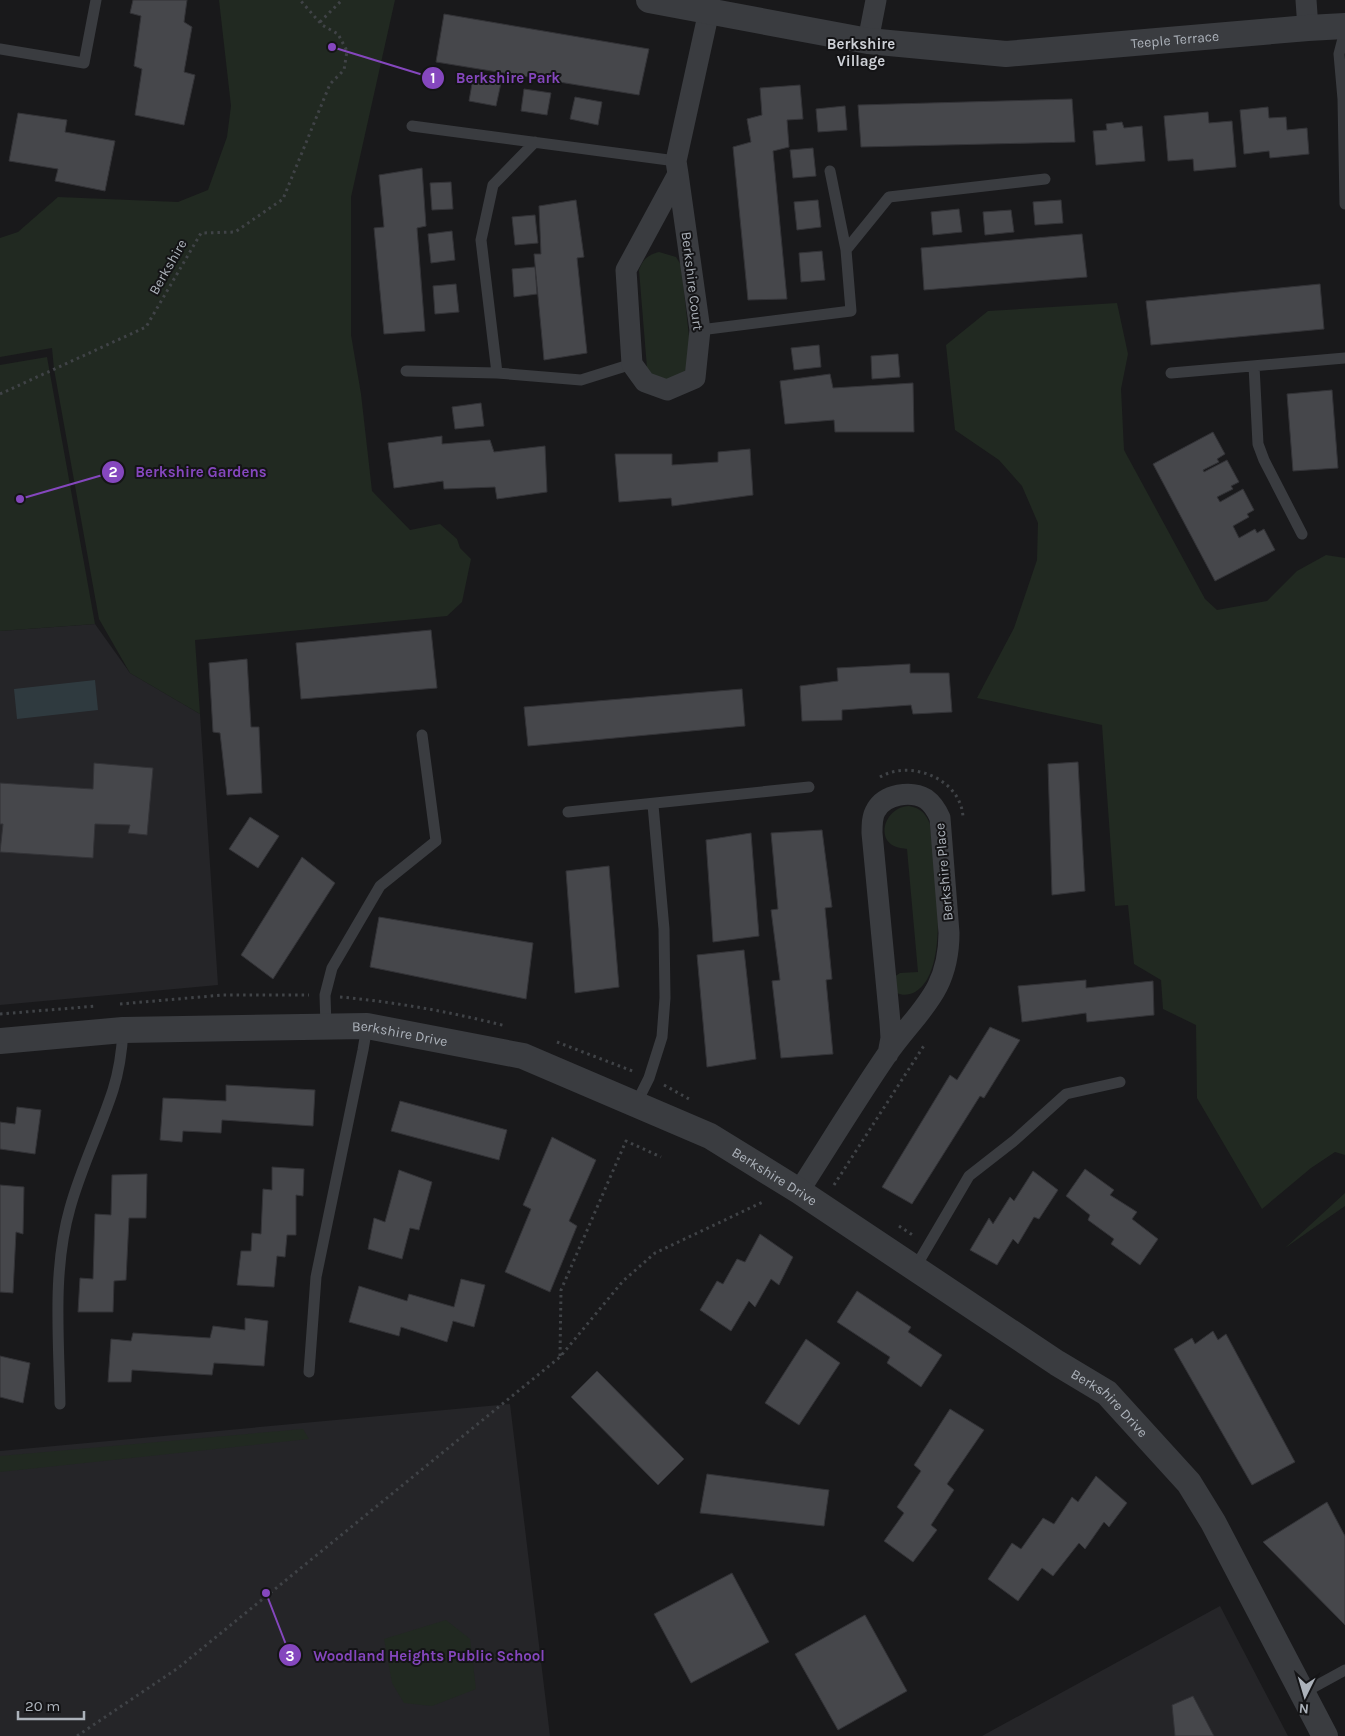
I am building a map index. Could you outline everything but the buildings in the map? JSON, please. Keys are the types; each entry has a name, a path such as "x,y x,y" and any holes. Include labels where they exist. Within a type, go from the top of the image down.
{"street":[{"path":"649,0 868,41 876,0"},
{"path":"1306,0 1308,28"},
{"name":"Berkshire Court","path":"677,167 700,330 695,378 667,390 645,382 632,364 626,270 677,167 709,11"},
{"name":"Teeple Terrace","path":"868,41 1006,54 1345,26"},
{"name":"Berkshire Place","path":"799,1191 888,1054 936,991 944,971 949,945 940,818 935,808 926,799 912,794 897,796 884,801 876,809 872,820 890,1022 891,1038 888,1054"},
{"name":"Berkshire Drive","path":"0,1041 124,1030 367,1026 523,1056 710,1136 799,1191 1057,1363 1107,1393 1189,1483 1213,1522 1325,1736"}],"lane":[{"path":"0,49 84,63 96,0"},
{"path":"1345,31 1340,54 1345,204"},
{"path":"412,126 535,142 677,167"},
{"path":"496,373 481,240 493,185 535,142"},
{"path":"700,330 851,311 846,250 830,172"},
{"path":"846,250 889,197 1045,179"},
{"path":"1171,373 1345,358"},
{"path":"406,370 496,373 581,380 632,364"},
{"path":"1254,366 1258,444 1264,460 1302,534"},
{"path":"326,1026 325,995 332,968 380,886 436,841 422,735"},
{"path":"568,812 652,805 809,787"},
{"path":"636,1104 649,1078 662,1038 665,998 664,929 652,805"},
{"path":"309,1372 316,1278 367,1026"},
{"path":"60,1404 58,1286 61,1245 70,1207 113,1090 121,1056 124,1030"},
{"path":"915,1268 968,1176 1015,1140 1066,1094 1120,1082"},
{"path":"1302,1693 1345,1670"}],"path":[{"name":"Berkshire","path":"0,394 146,327 200,233 236,232 283,199 330,84 344,70 347,51 338,34 320,22 300,0"},
{"path":"320,22 342,0"},
{"path":"118,1004 223,995 325,995"},
{"path":"0,1014 99,1006"},
{"path":"841,1190 833,1185 926,1043"},
{"path":"649,1078 690,1099"},
{"path":"560,1357 560,1290 626,1141 661,1158"},
{"path":"77,1736 178,1668 560,1357 623,1281 656,1253 765,1201"},
{"path":"897,1225 929,1245"}],"shaded area":[{"path":"219,0 395,0 351,197 351,335 361,394 372,491 410,530 440,524 457,539 460,548 471,559 462,602 447,616 195,640 200,714 130,673 99,619 54,369 52,348 0,357 0,238 18,232 58,197 178,202 208,190 227,137 231,106"},
{"path":"659,252 676,257 681,265 691,354 685,375 667,381 652,375 647,368 639,270 646,258"},
{"path":"1117,303 1128,354 1121,389 1124,450 1205,599 1217,610 1267,601 1297,571 1326,555 1345,558 1345,1155 1335,1152 1311,1168 1262,1209 1197,1098 1196,1025 1163,1009 1161,980 1134,964 1128,905 1115,906 1102,725 977,698 1014,628 1037,560 1038,523 1022,486 999,460 955,430 946,345 988,311"},
{"path":"47,357 95,624 0,631 0,365"},
{"path":"95,624 130,673 200,714 218,985 0,1005 0,631"},
{"path":"95,680 98,710 17,719 14,689"},
{"path":"909,806 917,808 922,812 930,824 938,914 934,962 927,980 915,992 904,995 897,993 894,977 900,973 918,972 907,849 896,847 888,842 885,837 885,830 889,817 894,812"},
{"path":"1345,1193 1345,1206 1285,1248"},
{"path":"510,1404 550,1736 0,1736 0,1451"},
{"path":"303,1429 309,1439 0,1472 0,1456"},
{"path":"1220,1606 1288,1736 982,1736"},
{"path":"446,1620 470,1639 476,1689 432,1706 404,1703 392,1683 384,1639"}],"place":[{"name":"Berkshire Park","path":"332,47"},
{"name":"Berkshire Gardens","path":"20,499"},
{"name":"Woodland Heights Public School","path":"266,1593"}],"district":[{"name":"Berkshire Village","path":"861,52"}]}
